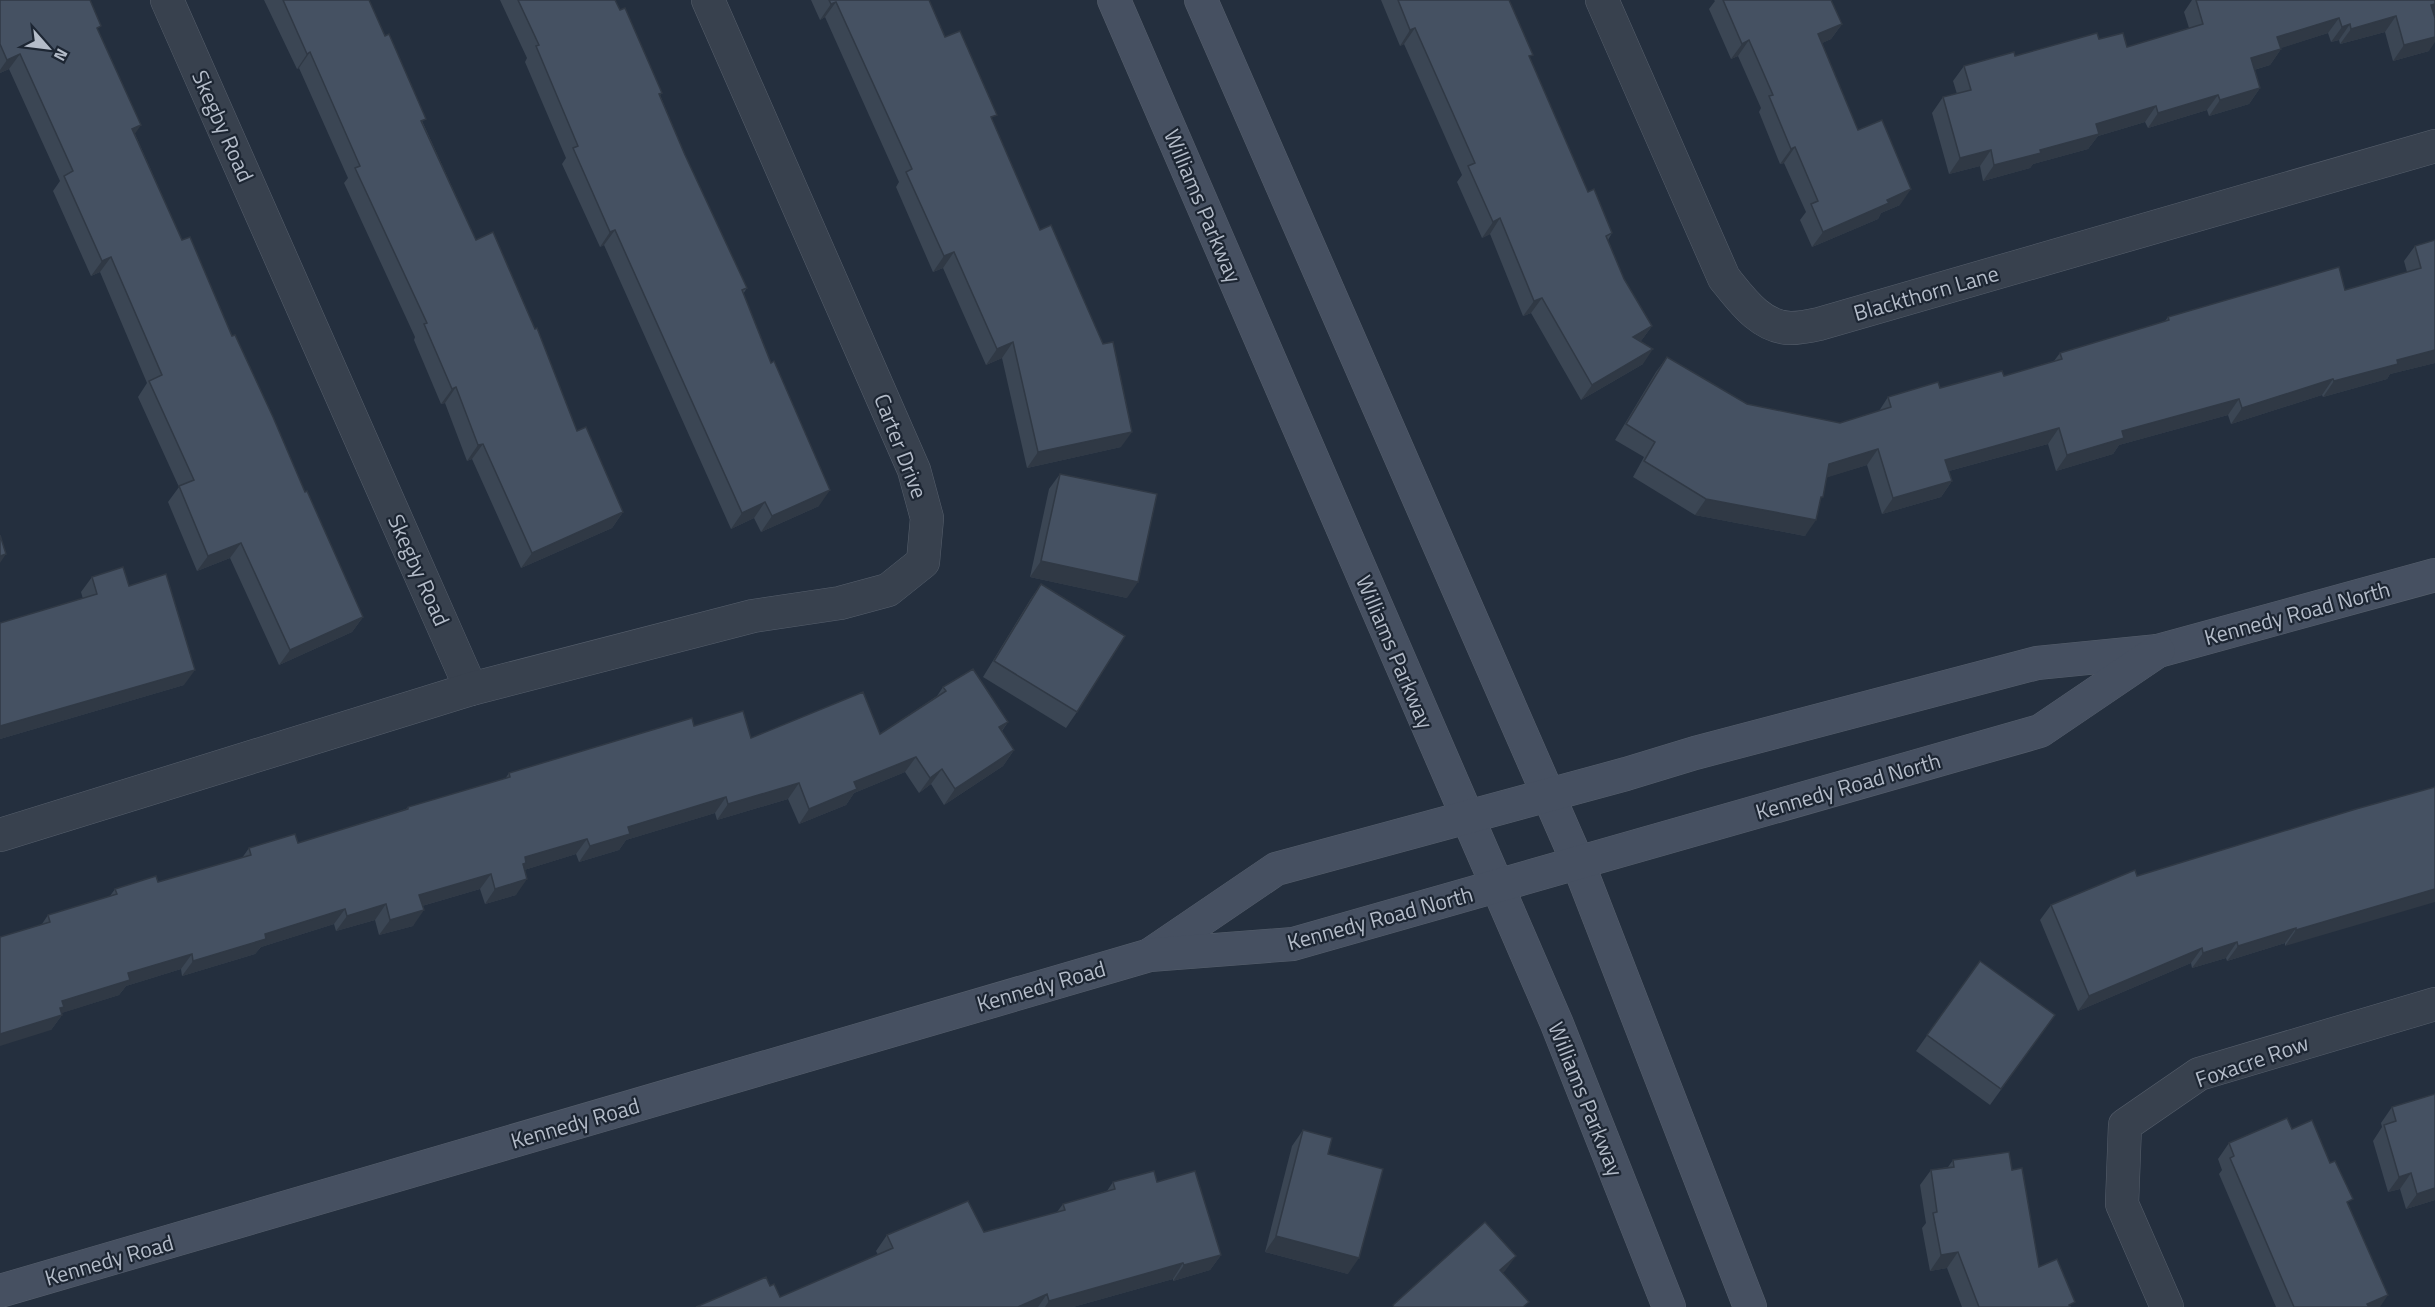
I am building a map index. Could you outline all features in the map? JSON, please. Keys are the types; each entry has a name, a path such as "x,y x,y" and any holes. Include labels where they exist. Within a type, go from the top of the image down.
{"main road":[{"name":"Williams Parkway","path":"1114,0 1557,1024 1669,1307"},
{"path":"1201,0 1578,863 1749,1307"},
{"name":"Kennedy Road North","path":"1150,955 1276,869 1695,753 2037,663 2158,651 2435,575"},
{"name":"Kennedy Road North","path":"1150,955 1293,944 2040,731 2158,651"},
{"name":"Kennedy Road","path":"0,1291 1150,955"}],"street":[{"name":"Skegby Road","path":"167,0 471,689"},
{"name":"Carter Drive","path":"471,689 753,616 840,603 888,590 923,562 927,518 914,470 708,0"},
{"name":"Blackthorn Lane","path":"1602,0 1724,278 1744,303 1766,322 1790,328 1819,324 2435,146"},
{"path":"0,835 471,689"},
{"name":"Foxacre Row","path":"2167,1307 2122,1204 2125,1125 2199,1074 2435,1004"}],"building":[{"path":"0,0 90,0 101,26 97,28 141,125 132,129 182,240 190,237 232,336 235,335 363,617 290,650 241,543 208,556 179,486 194,480 149,381 162,375 111,257 102,261 64,176 73,171 20,54 7,60 0,44"},
{"path":"283,0 369,0 385,36 389,34 426,119 421,121 476,240 493,232 535,329 537,328 577,431 586,427 623,512 532,553 483,444 478,445 456,387 452,389 424,324 427,323 355,168 360,166 310,52 307,54"},
{"path":"518,0 615,0 620,10 625,8 662,93 659,94 685,155 747,288 742,290 771,363 774,361 830,490 772,516 765,502 742,513 615,230 610,232 573,148 578,146 536,46 539,45"},
{"path":"829,0 929,0 945,37 960,31 997,115 991,117 1040,230 1051,225 1103,344 1113,342 1132,432 1038,452 1013,342 997,349 954,252 944,256 906,172 912,169 836,2 831,4"},
{"path":"1398,0 1509,0 1533,55 1529,56 1588,192 1594,189 1612,233 1606,236 1624,279 1652,326 1633,337 1653,349 1592,385 1542,298 1534,301 1500,218 1493,222 1468,166 1475,163 1415,28 1410,30"},
{"path":"1723,0 1831,0 1842,24 1818,34 1858,130 1882,120 1911,189 1887,200 1889,203 1823,232 1811,204 1818,201 1795,147 1791,149 1769,96 1773,95 1749,40 1742,44"},
{"path":"2196,0 2435,0 2435,4 2431,5 2435,18 2435,37 2404,45 2396,16 2351,29 2350,24 2342,27 2339,18 2277,37 2281,49 2251,58 2260,88 2220,100 2218,95 2158,113 2156,106 2096,124 2099,134 1994,165 1991,150 1960,158 1943,97 1971,90 1964,66 2014,52 2015,56 2097,33 2099,39 2123,33 2127,47 2203,24"},
{"path":"2435,240 2435,350 2397,360 2398,364 2334,381 2333,379 2242,408 2239,399 2122,431 2124,438 2067,455 2059,428 1945,460 1952,481 1893,498 1878,449 1829,464 1816,520 1706,499 1644,461 1655,442 1626,424 1667,357 1747,404 1840,423 1891,407 1888,397 1938,382 1940,388 2002,371 2004,376 2062,359 2060,353 2169,320 2168,317 2339,267 2345,290 2421,268 2415,246"},
{"path":"1060,474 1157,494 1138,582 1041,561"},
{"path":"0,535 6,554 0,556"},
{"path":"123,567 129,586 166,574 195,670 0,726 0,623 97,594 92,577"},
{"path":"1041,584 1125,636 1077,712 994,661"},
{"path":"973,669 1008,722 999,727 1014,750 955,789 942,769 930,778 916,757 854,782 857,789 809,809 799,783 728,804 726,797 628,827 630,834 590,846 587,839 525,857 526,863 523,864 527,879 495,889 491,874 419,895 424,910 390,920 386,904 347,916 345,909 265,934 266,939 193,961 192,954 128,973 130,980 62,1001 64,1007 60,1008 62,1015 0,1034 0,937 50,922 48,915 117,894 115,889 156,876 158,882 251,855 249,848 295,834 298,843 510,777 509,773 692,718 694,726 743,711 751,738 863,692 880,734 946,691 943,687"},
{"path":"2435,787 2435,889 2238,946 2237,942 2203,953 2202,948 2089,996 2051,905 2135,870 2137,876"},
{"path":"1980,961 2055,1015 2001,1089 1927,1035"},
{"path":"2435,1094 2435,1188 2417,1194 2411,1173 2399,1177 2384,1125 2396,1121 2392,1107"},
{"path":"2287,1118 2292,1129 2312,1120 2330,1163 2335,1161 2353,1199 2347,1202 2388,1295 2367,1304 2369,1307 2294,1307 2230,1158 2234,1156 2229,1143"},
{"path":"1303,1130 1332,1138 1328,1154 1383,1169 1359,1258 1276,1236"},
{"path":"2009,1152 2012,1170 2022,1168 2039,1267 2057,1259 2075,1302 2069,1305 2070,1307 1979,1307 1958,1252 1941,1255 1933,1213 1937,1212 1931,1170 1954,1167 1953,1160"},
{"path":"1154,1171 1157,1182 1195,1171 1221,1255 1184,1265 1183,1263 1049,1301 1047,1294 1018,1307 696,1307 766,1277 770,1286 774,1284 780,1297 893,1248 887,1235 968,1201 984,1232 1065,1210 1063,1204 1115,1189 1113,1182"},
{"path":"1485,1222 1516,1256 1500,1270 1529,1302 1523,1307 1394,1307 1393,1305"}]}
